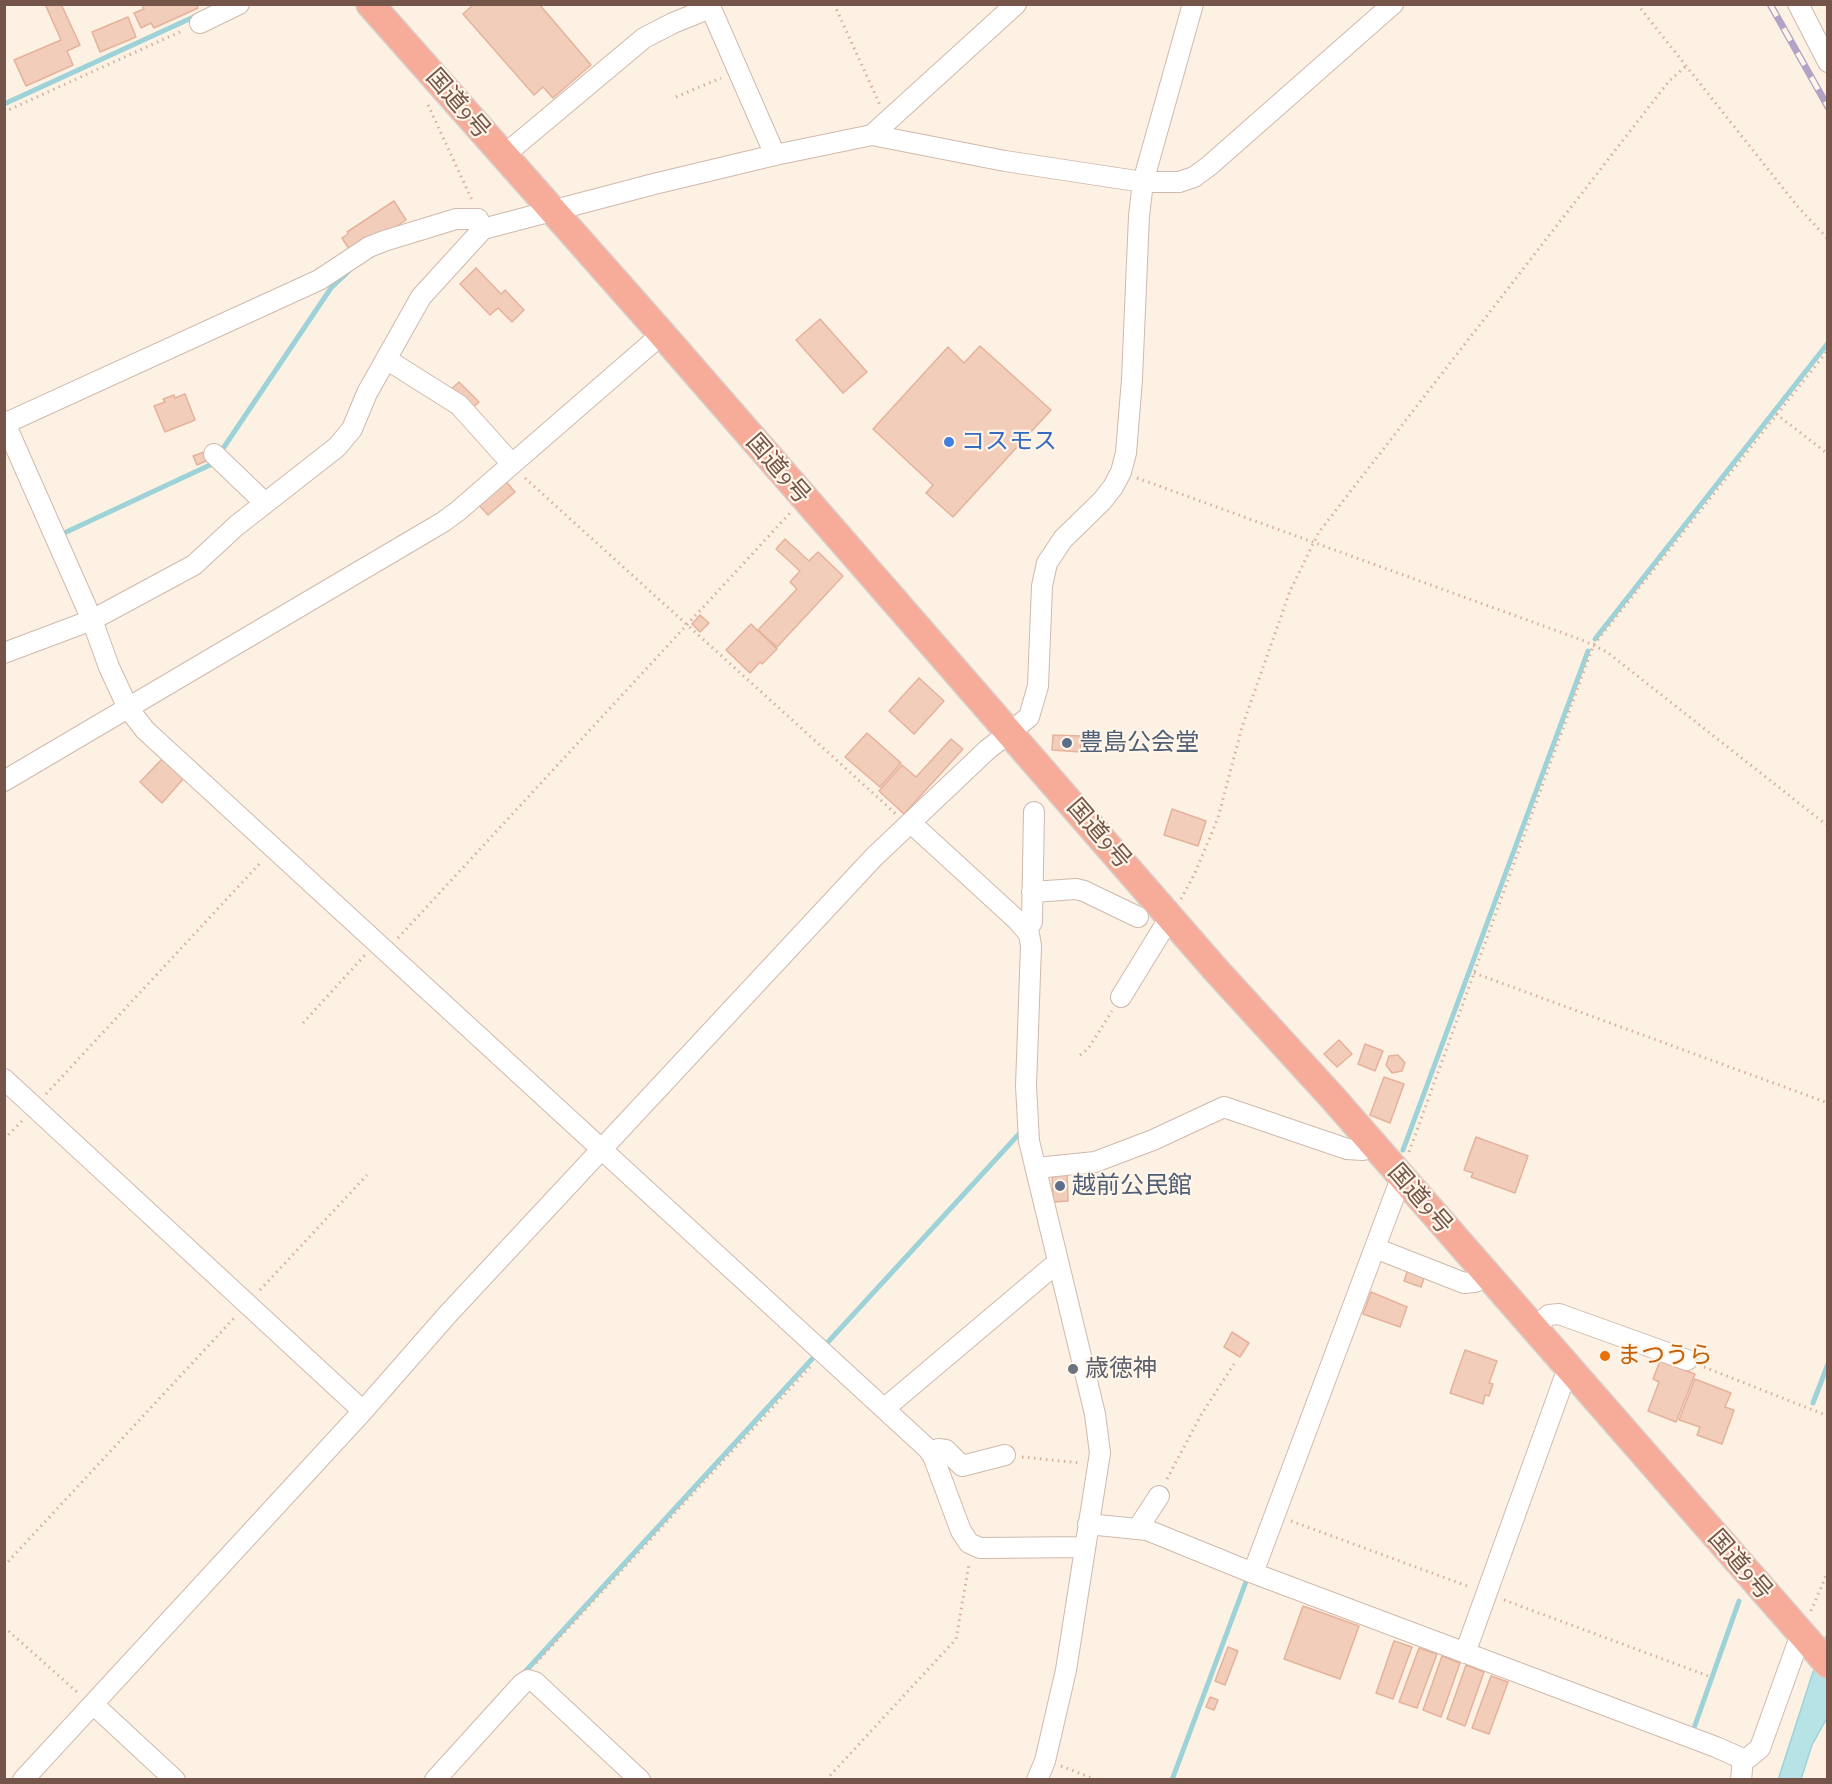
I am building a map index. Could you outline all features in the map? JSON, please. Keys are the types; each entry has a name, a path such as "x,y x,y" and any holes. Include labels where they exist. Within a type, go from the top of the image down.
{"highway":[{"name":"国道9号","path":"370,4 1827,1664"}],"street":[{"path":"200,23 239,4"},
{"path":"872,135 1016,4"},
{"path":"23,1779 363,1411 448,1314 874,857 987,750 1029,717 1038,686 1042,586 1047,563 1064,539 1102,501 1121,472 1126,453 1132,379 1139,216 1143,182 1194,4"},
{"path":"1085,1547 980,1548 966,1540 930,1452 885,1408 145,730 128,708 109,667 92,620 5,423 319,280 369,247 456,219 481,224 552,211 776,155 872,135 1005,161 1143,182 1179,182 1194,177 1209,166 1393,4"},
{"path":"1798,4 1827,62"},
{"path":"503,156 644,38 710,6 776,155"},
{"path":"4,653 92,620 194,565 236,526 346,438 367,393 421,297 481,224"},
{"path":"4,781 443,522 662,334"},
{"path":"387,359 459,405 512,464"},
{"path":"214,454 265,503"},
{"path":"1027,930 1031,926 1034,812"},
{"path":"910,824 1027,930 1030,946 1026,1086 1029,1141 1095,1414 1100,1453 1066,1670 1045,1761 1037,1779"},
{"path":"1032,892 1084,891 1138,917"},
{"path":"1121,997 1170,917"},
{"path":"4,1079 363,1411"},
{"path":"1036,1168 1095,1162 1153,1140 1224,1107 1347,1149 1363,1150 1372,1144"},
{"path":"1253,1573 1401,1178"},
{"path":"1375,1248 1464,1283 1475,1282 1486,1275"},
{"path":"885,1408 1058,1262"},
{"path":"1533,1329 1549,1315 1559,1314 1687,1360"},
{"path":"1465,1653 1568,1368"},
{"path":"930,1452 938,1449 946,1450 962,1466 1005,1455"},
{"path":"1138,1528 1159,1496"},
{"path":"1088,1524 1138,1528 1716,1747 1743,1760 1760,1748 1804,1637"},
{"path":"435,1779 528,1680 534,1682 640,1779"},
{"path":"92,1705 175,1779"},
{"path":"1741,1779 1743,1760"}],"path":[{"path":"834,4 887,120"},
{"path":"1637,4 1798,207 1827,239"},
{"path":"4,112 200,23"},
{"path":"1170,917 1195,873 1218,818 1242,727 1290,591 1319,532 1661,91 1685,67"},
{"path":"676,97 738,70"},
{"path":"422,97 447,142 469,190 481,224"},
{"path":"1401,1178 1407,1156 1593,646 1827,350"},
{"path":"1776,414 1827,454"},
{"path":"512,464 687,625 910,824"},
{"path":"1121,472 1582,640 1607,652 1827,826"},
{"path":"303,1023 382,946 687,625 787,516"},
{"path":"4,1139 274,848"},
{"path":"1474,974 1827,1103"},
{"path":"1080,1055 1088,1049 1121,997"},
{"path":"4,1566 367,1175"},
{"path":"528,1680 530,1670 824,1352"},
{"path":"1687,1360 1827,1416"},
{"path":"1159,1496 1201,1415 1234,1364"},
{"path":"1005,1455 1098,1464"},
{"path":"826,1779 956,1639 972,1545"},
{"path":"1804,1637 1827,1571"},
{"path":"4,1627 92,1705"},
{"path":"1045,1761 1097,1779"}],"water":[{"path":"1827,1634 1827,1718 1812,1745 1801,1779 1778,1780 1812,1675"}],"building":[{"path":"45,4 61,4 80,45 67,51 73,65 26,86 14,60 61,40"},
{"path":"142,4 196,4 198,8 154,28 151,23 141,28 134,13 144,9"},
{"path":"474,4 539,4 591,65 553,98 543,87 534,95 463,14"},
{"path":"128,17 136,37 100,52 92,32"},
{"path":"394,201 406,220 351,252 342,238 348,234 347,232"},
{"path":"476,268 501,294 505,290 524,310 512,322 498,308 490,315 460,284"},
{"path":"820,319 867,372 843,393 796,340"},
{"path":"980,346 1051,410 953,517 926,493 933,485 873,429 948,347 964,363"},
{"path":"459,382 479,402 468,412 449,391"},
{"path":"185,394 195,420 165,432 154,406 165,402 163,399"},
{"path":"207,451 210,459 197,465 193,456"},
{"path":"503,478 515,492 488,515 476,502"},
{"path":"785,539 809,561 818,552 843,576 777,647 758,630 797,589 790,582 800,571 776,549"},
{"path":"700,615 709,623 700,632 692,624"},
{"path":"751,624 777,649 750,673 726,650"},
{"path":"919,678 944,701 914,734 889,711"},
{"path":"867,733 901,763 880,787 845,757"},
{"name":"豊島公会堂","path":"1053,735 1081,736 1081,752 1052,750"},
{"path":"951,739 963,749 904,814 879,791 902,765 916,777"},
{"path":"163,758 184,778 162,803 140,782"},
{"path":"1172,809 1206,821 1198,846 1164,835"},
{"path":"1339,1040 1352,1054 1337,1067 1324,1054"},
{"path":"1365,1044 1383,1051 1375,1071 1358,1064"},
{"path":"1398,1055 1405,1063 1402,1071 1392,1073 1386,1065 1389,1056"},
{"path":"1384,1077 1404,1084 1390,1123 1370,1115"},
{"path":"1476,1137 1528,1156 1515,1193 1471,1177 1473,1173 1464,1170"},
{"name":"越前公民館","path":"1052,1171 1067,1171 1068,1201 1053,1202"},
{"path":"1409,1266 1426,1272 1421,1287 1404,1281"},
{"path":"1371,1292 1407,1307 1400,1327 1363,1314"},
{"path":"1232,1332 1249,1343 1240,1357 1224,1347"},
{"path":"1465,1350 1497,1361 1489,1383 1493,1384 1489,1396 1485,1395 1483,1404 1450,1393"},
{"path":"1660,1361 1695,1374 1676,1422 1648,1411 1659,1382 1653,1379"},
{"path":"1695,1379 1731,1393 1725,1407 1734,1410 1722,1444 1697,1435 1700,1427 1679,1420"},
{"path":"1303,1606 1359,1626 1340,1679 1284,1659"},
{"path":"1394,1641 1412,1647 1393,1699 1376,1693"},
{"path":"1228,1647 1238,1651 1225,1685 1215,1681"},
{"path":"1419,1648 1437,1654 1417,1708 1399,1702"},
{"path":"1442,1656 1460,1663 1441,1717 1423,1710"},
{"path":"1466,1665 1484,1672 1465,1726 1447,1719"},
{"path":"1491,1676 1508,1682 1489,1734 1472,1728"},
{"path":"1210,1697 1218,1700 1214,1710 1206,1707"}],"waterway":[{"path":"4,104 198,15"},
{"path":"222,450 331,288 350,270"},
{"path":"1595,639 1828,343"},
{"path":"62,534 210,465"},
{"path":"1403,1150 1588,651"},
{"path":"828,1342 1019,1134"},
{"path":"522,1675 813,1358"},
{"path":"1813,1403 1828,1364"},
{"path":"1172,1780 1247,1579"},
{"path":"1694,1728 1739,1601"}],"railway":[{"path":"1770,4 1828,107"}],"place":[{"name":"コスモス","path":"949,442"},
{"name":"豊島公会堂","path":"1067,743"},
{"name":"越前公民館","path":"1060,1186"},
{"name":"まつうら","path":"1605,1356"},
{"name":"歳徳神","path":"1073,1369"}]}
